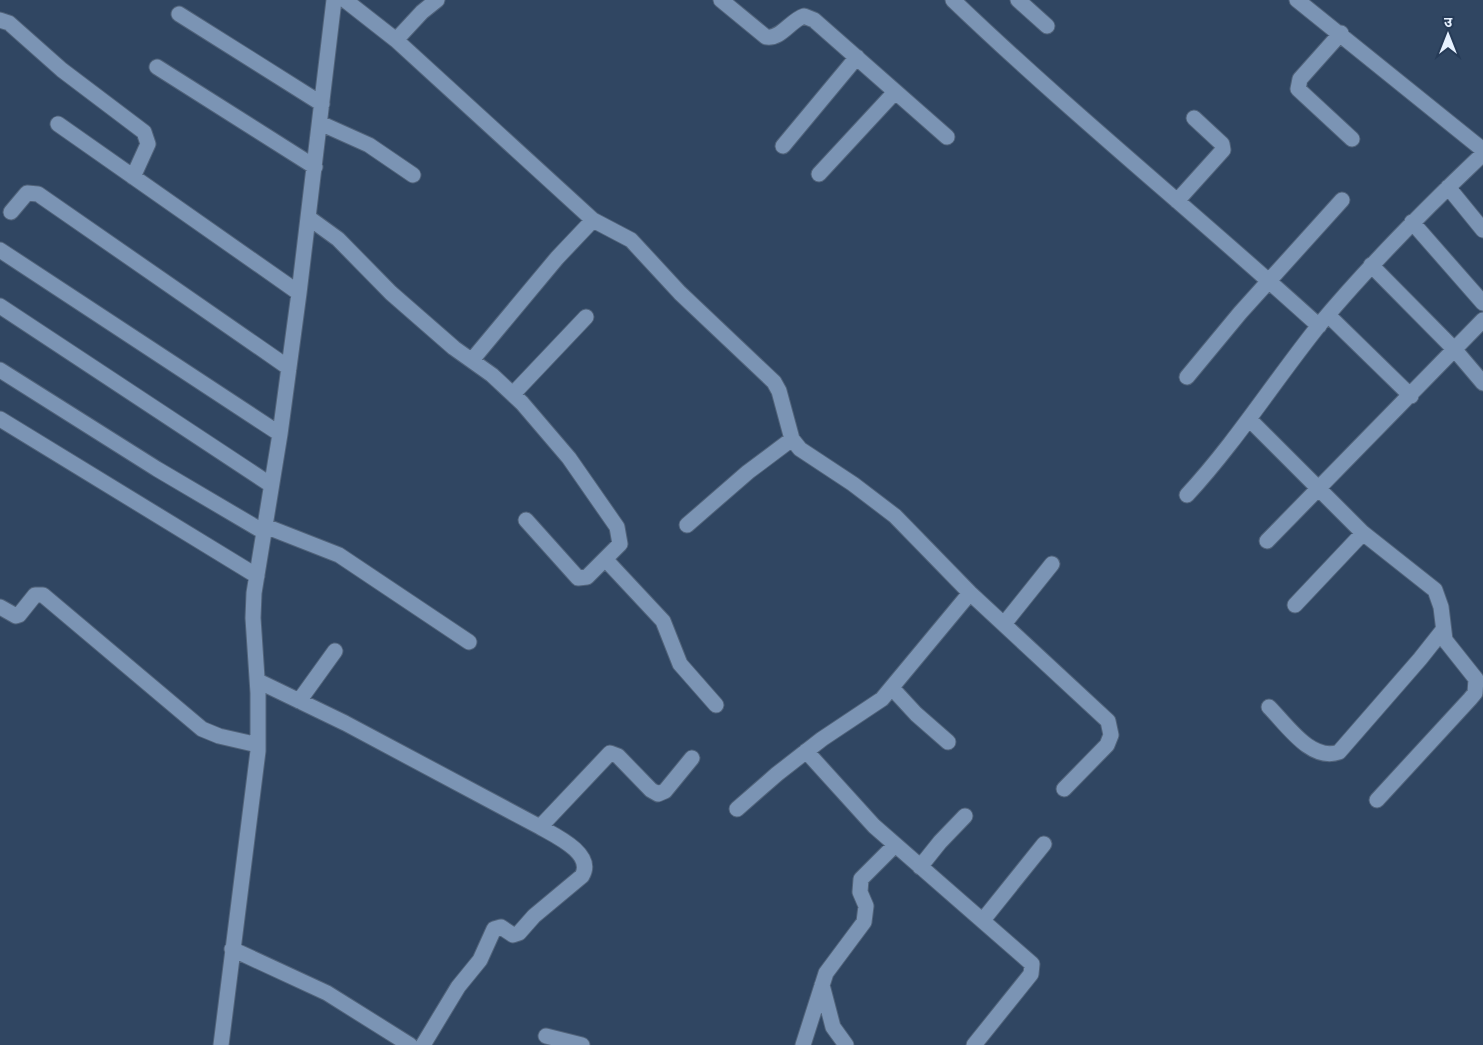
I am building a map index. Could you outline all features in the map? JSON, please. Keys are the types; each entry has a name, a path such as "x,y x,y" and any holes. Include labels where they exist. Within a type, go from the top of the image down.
{"street":[{"path":"220,1045 258,745 258,681 253,607 289,368 309,218 334,0"},
{"path":"345,0 396,40 593,220 631,240 680,293 774,382 779,391 792,440 806,455 853,484 895,516 970,593 1108,721 1111,728 1111,740 1064,789"},
{"path":"396,40 436,0"},
{"path":"720,0 766,37 771,38 799,18 810,18 947,136"},
{"path":"1018,0 1047,26"},
{"path":"1297,0 1483,150"},
{"path":"962,3 1177,201 1269,281 1324,320 1411,396"},
{"path":"179,14 322,104"},
{"path":"0,20 9,23 52,62 144,132 148,144 133,177"},
{"path":"1341,34 1300,79 1298,89 1352,140"},
{"path":"783,146 857,57"},
{"path":"158,66 315,167"},
{"path":"819,174 894,92"},
{"path":"1177,201 1223,150 1222,144 1194,118"},
{"path":"320,123 369,145 413,175"},
{"path":"58,124 299,293"},
{"path":"1187,495 1250,420 1324,320 1371,265 1412,222 1483,154"},
{"path":"1448,187 1483,230"},
{"path":"11,212 27,193 38,194 289,368"},
{"path":"1187,377 1269,281 1342,200"},
{"path":"309,218 338,239 391,293 454,348 472,360 513,394 564,452 617,527 620,534 620,544 587,577 575,577 526,520"},
{"path":"472,360 557,258 593,220"},
{"path":"1412,222 1483,303"},
{"path":"0,250 280,434"},
{"path":"1371,265 1455,350 1483,383"},
{"path":"0,306 272,486"},
{"path":"513,394 586,317"},
{"path":"1267,541 1411,396 1483,320"},
{"path":"0,370 157,469 264,529 339,555 469,642"},
{"path":"0,420 257,576"},
{"path":"1250,420 1364,533 1435,590 1441,607 1443,630 1449,646 1472,671 1476,679 1475,693 1377,800"},
{"path":"687,525 729,487 792,440"},
{"path":"1295,605 1364,533"},
{"path":"606,560 663,621 680,664 716,705"},
{"path":"1004,624 1052,564"},
{"path":"738,809 806,751 876,704 892,688 970,593"},
{"path":"0,607 16,616 19,615 35,595 43,595 202,729 219,736 258,745"},
{"path":"1269,707 1316,752 1330,755 1339,752 1443,630"},
{"path":"299,701 335,651"},
{"path":"258,681 405,754 540,827 580,854 585,862 586,870 582,876 534,916 519,933 513,934 501,927 494,929 480,960 458,987 423,1045"},
{"path":"892,688 916,714 948,742"},
{"path":"806,751 894,845 1029,960 1033,967 1031,974 974,1045"},
{"path":"540,827 610,754 618,756 651,790 658,794 665,791 692,758"},
{"path":"920,867 940,842 966,816"},
{"path":"983,920 1044,844"},
{"path":"803,1045 829,967 864,922 866,906 860,892 861,879 894,845"},
{"path":"232,949 327,993 410,1045"},
{"path":"822,984 831,1020 837,1034 846,1045"},
{"path":"546,1036 582,1045"}]}
